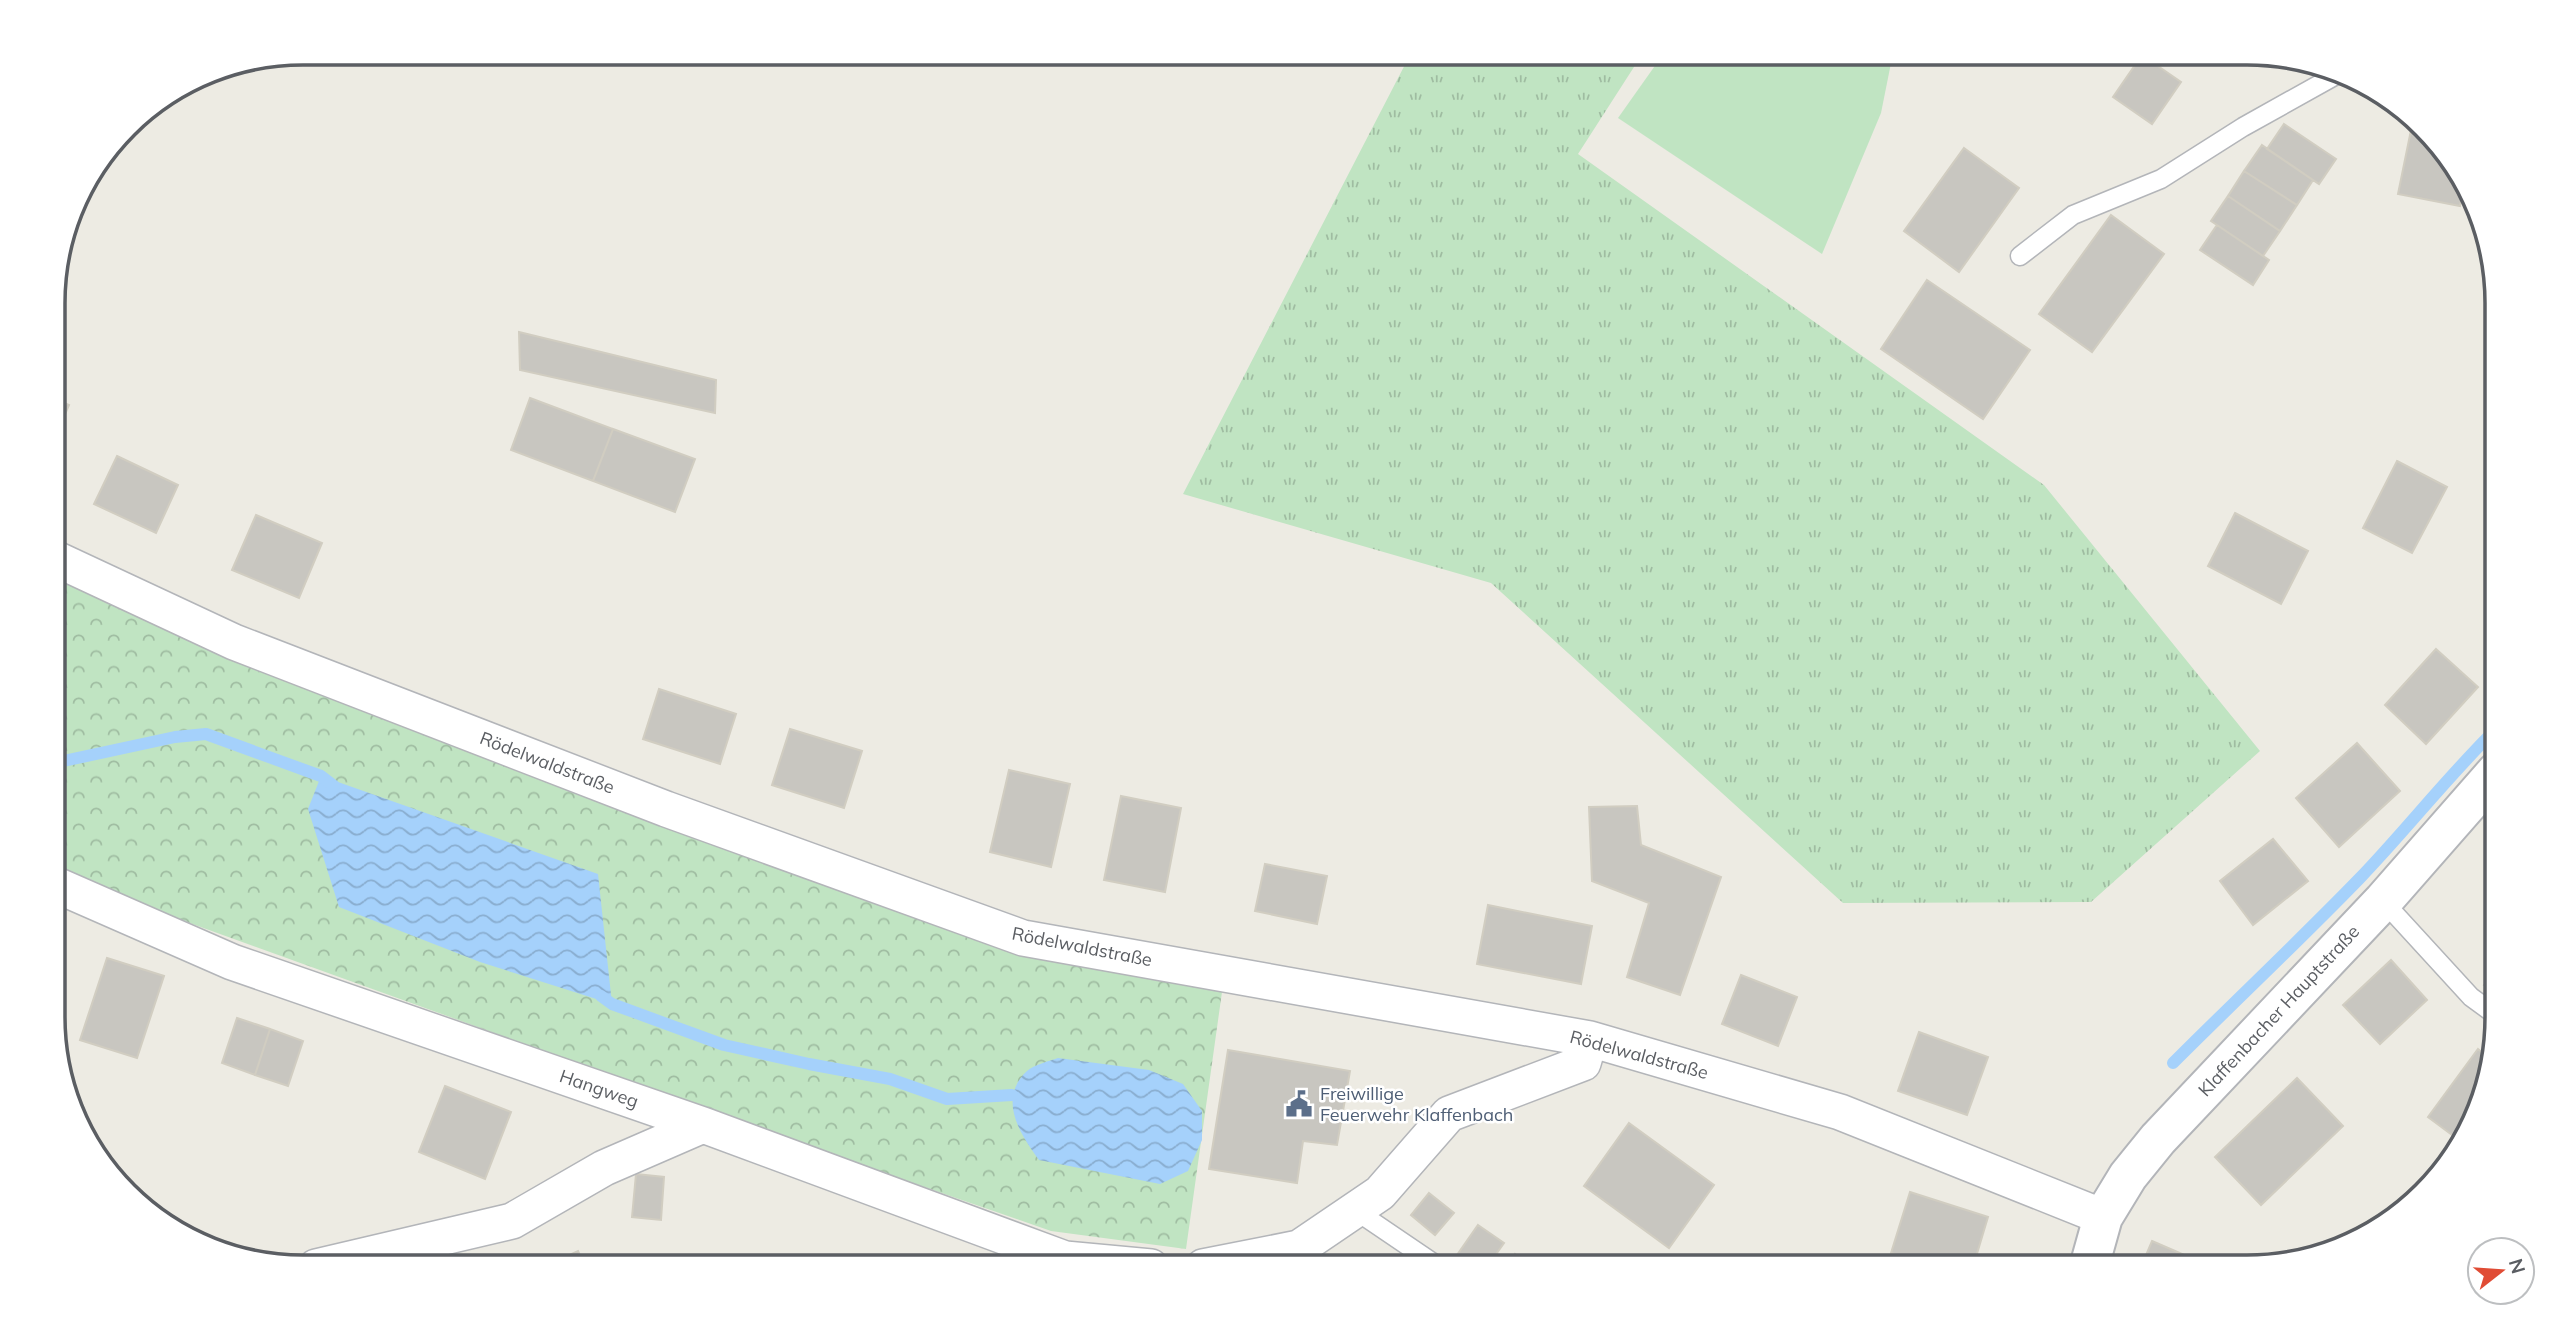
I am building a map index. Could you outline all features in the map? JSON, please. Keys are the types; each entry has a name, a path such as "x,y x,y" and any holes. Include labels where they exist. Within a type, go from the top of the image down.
{"street":[{"name":"Rödelwaldstraße","path":"65,563 234,642 666,809 1023,938 1590,1039 1840,1112 2103,1217"},
{"name":"Klaffenbacher Hauptstraße","path":"2092,1255 2103,1217 2128,1176 2158,1139 2383,901 2485,785"},
{"name":"Hangweg","path":"65,889 232,962 702,1125 1057,1255"},
{"path":"1264,1255 1299,1248 1380,1193 1449,1114 1583,1063 1590,1039"},
{"path":"370,1255 512,1221 604,1168 702,1125"}],"lane":[{"path":"2020,256 2073,215 2161,179 2243,127 2329,79"},
{"path":"2383,901 2471,997 2485,1007"},
{"path":"1355,1210 1421,1255"}],"green space":[{"path":"1405,65 1635,65 1578,154 2044,485 2260,751 2091,902 1843,903 1491,583 1183,494"},
{"path":"1656,65 1891,65 1881,113 1822,254 1618,118"},
{"path":"65,574 1015,951 1222,992 1186,1249 1051,1231 835,1156 173,917 65,872"}],"water":[{"path":"321,776 598,874 612,1004 480,962 339,907 308,809"},
{"path":"1058,1058 1149,1070 1183,1084 1202,1111 1202,1140 1188,1171 1160,1184 1039,1160 1019,1128 1013,1105 1014,1093 1018,1082 1027,1071"}],"building":[{"path":"2135,65 2156,65 2181,82 2152,124 2113,97"},
{"path":"2284,124 2336,159 2319,184 2267,149"},
{"path":"2411,130 2436,158 2461,200 2460,206 2398,194"},
{"path":"2262,145 2313,180 2297,205 2244,171"},
{"path":"1964,148 2019,188 1959,272 1904,231"},
{"path":"2244,171 2297,205 2280,231 2228,196"},
{"path":"2228,196 2280,231 2263,256 2211,221"},
{"path":"2111,215 2164,254 2092,352 2039,314"},
{"path":"2217,225 2269,260 2253,285 2200,250"},
{"path":"1927,280 2030,350 1983,419 1881,349"},
{"path":"519,332 716,380 715,413 520,370"},
{"path":"530,398 613,429 593,481 511,450"},
{"path":"613,429 695,459 675,512 593,481"},
{"path":"117,456 178,485 156,533 94,504"},
{"path":"2397,461 2447,487 2412,553 2363,528"},
{"path":"2235,513 2308,551 2281,604 2208,566"},
{"path":"256,515 322,543 299,598 232,570"},
{"path":"2436,649 2478,687 2426,744 2385,705"},
{"path":"659,689 736,714 720,764 643,739"},
{"path":"790,729 862,751 844,808 772,785"},
{"path":"2357,743 2400,791 2339,847 2296,798"},
{"path":"1009,770 1070,784 1051,867 990,852"},
{"path":"1121,796 1181,808 1165,892 1104,880"},
{"path":"1637,806 1641,845 1721,877 1680,995 1627,977 1649,903 1592,881 1589,807"},
{"path":"2273,839 2308,881 2253,925 2220,881"},
{"path":"1265,864 1327,876 1317,924 1255,911"},
{"path":"1488,905 1592,926 1581,984 1477,964"},
{"path":"107,958 164,976 137,1058 80,1040"},
{"path":"2391,960 2427,1000 2380,1044 2343,1005"},
{"path":"1741,975 1797,997 1778,1046 1722,1024"},
{"path":"237,1018 270,1029 255,1075 222,1063"},
{"path":"270,1029 303,1041 288,1086 255,1075"},
{"path":"1919,1032 1988,1057 1967,1115 1898,1091"},
{"path":"2478,1049 2482,1052 2477,1079 2467,1108 2453,1136 2428,1117"},
{"path":"1228,1050 1350,1071 1337,1145 1303,1141 1297,1183 1209,1169"},
{"path":"2297,1078 2343,1126 2261,1205 2215,1157"},
{"path":"445,1086 511,1112 485,1179 419,1152"},
{"path":"1629,1123 1714,1185 1669,1248 1584,1186"},
{"path":"636,1174 664,1177 661,1220 632,1217"},
{"path":"1910,1192 1988,1217 1977,1255 1891,1253"},
{"path":"1429,1193 1454,1213 1435,1235 1411,1215"},
{"path":"1478,1225 1504,1243 1496,1255 1457,1255"},
{"path":"2152,1241 2184,1255 2146,1255"}],"waterway":[{"path":"65,761 175,737 206,734 321,776 334,786"},
{"path":"2173,1063 2360,878 2485,741"},
{"path":"601,996 612,1004 724,1045 890,1079 947,1099 1012,1095"}],"place":[{"name":"Freiwillige Feuerwehr Klaffenbach","path":"1299,1104"}]}
